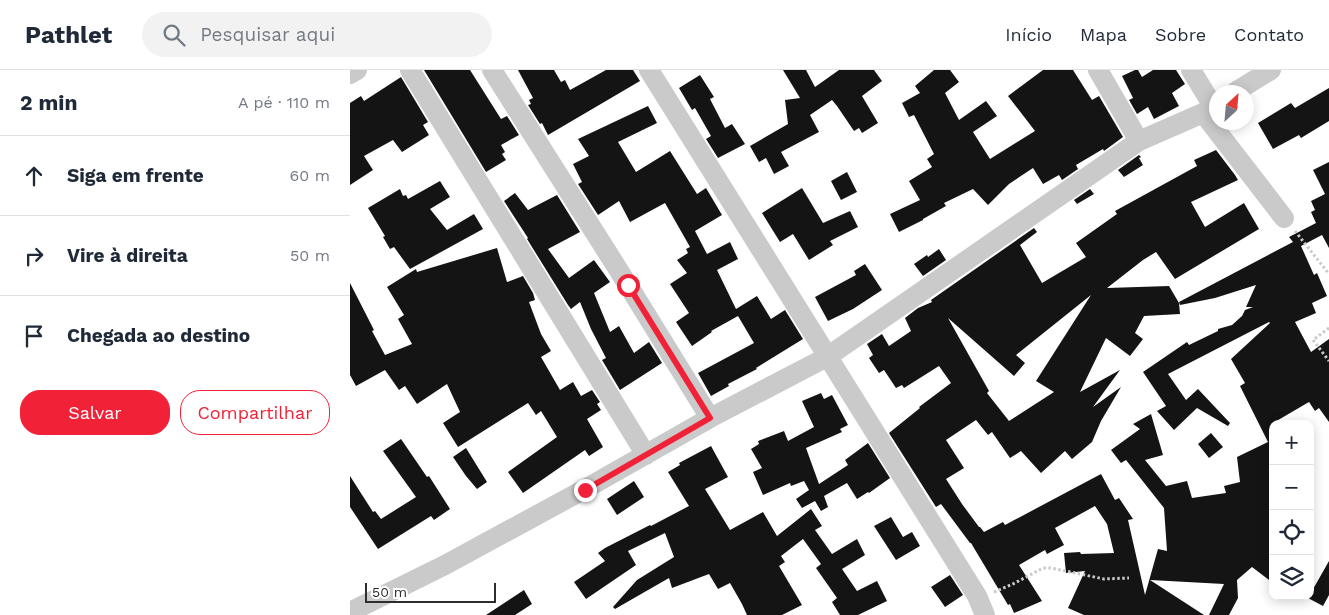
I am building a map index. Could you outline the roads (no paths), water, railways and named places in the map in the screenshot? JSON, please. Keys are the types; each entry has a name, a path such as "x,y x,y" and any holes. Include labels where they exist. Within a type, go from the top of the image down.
{"street":[{"path":"350,74 357,70"},
{"path":"410,70 646,455"},
{"path":"492,70 710,418"},
{"path":"650,70 977,596 985,615"},
{"path":"1098,70 1139,141"},
{"path":"1191,70 1209,104"},
{"path":"1246,85 1271,70"},
{"path":"350,612 446,564 585,490 710,418 827,357 1139,141 1209,109"},
{"path":"1226,130 1284,218"}]}
